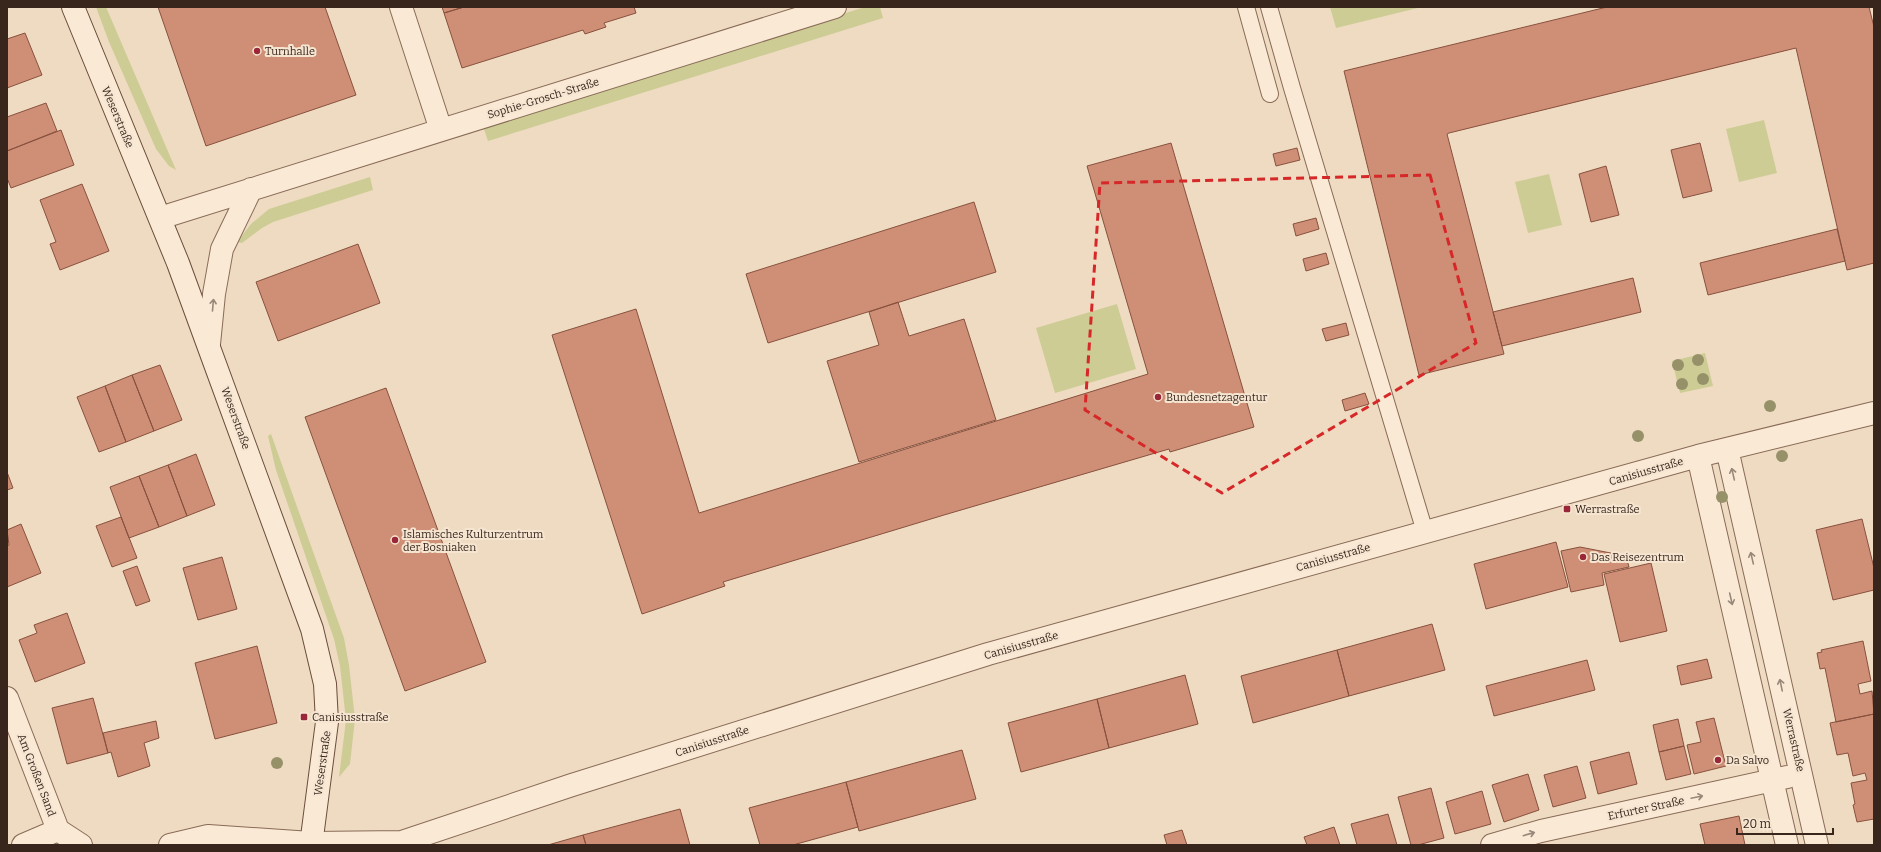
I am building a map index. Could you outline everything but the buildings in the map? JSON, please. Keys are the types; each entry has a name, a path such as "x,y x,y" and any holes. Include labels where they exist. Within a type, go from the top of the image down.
{"street":[{"name":"Weserstraße","path":"73,7 86,42 160,218 209,344 312,629 325,684 327,722 311,844"},
{"path":"401,7 441,130"},
{"name":"Sophie-Grosch-Straße","path":"160,218 835,7"},
{"path":"209,344 214,294 222,248 251,190"},
{"name":"Canisiusstraße","path":"170,845 208,836 311,844 402,842 572,785 988,654 1698,456 1874,413"},
{"name":"Werrastraße","path":"1726,449 1817,845"},
{"path":"1698,456 1787,845"},
{"name":"Am Großen Sand","path":"7,698 58,830"},
{"name":"Erfurter Straße","path":"1492,845 1541,831 1773,781 1801,773"},
{"path":"22,845 58,830 81,845"}],"lane":[{"path":"1246,7 1270,94"},
{"path":"1269,7 1425,532"}],"highlighted area":[{"path":"1430,175 1476,343 1222,493 1085,410 1100,183"}],"shaded area":[{"path":"96,7 106,7 176,170 169,166 156,149 109,42"},
{"path":"865,7 880,7 883,18 488,141 483,126"},
{"path":"1330,7 1422,7 1336,28"},
{"path":"1764,120 1777,173 1739,182 1726,129"},
{"path":"1549,174 1562,225 1528,233 1515,182"},
{"path":"370,177 373,190 273,222 262,228 242,243 237,242 251,224 269,209"},
{"path":"1117,304 1136,369 1055,393 1036,328"},
{"path":"1705,353 1713,386 1680,393 1672,361"},
{"path":"271,434 344,638 349,665 355,719 350,764 339,777 346,720 340,666 334,639 276,470 268,436"}],"place":[{"name":"Turnhalle","path":"257,51"},
{"name":"Bundesnetzagentur","path":"1158,397"},
{"name":"Werrastraße","path":"1567,509"},
{"name":"Islamisches Kulturzentrum der Bosniaken","path":"395,540"},
{"name":"Das Reisezentrum","path":"1583,557"},
{"name":"Canisiusstraße","path":"304,717"},
{"name":"Da Salvo","path":"1718,760"}]}
